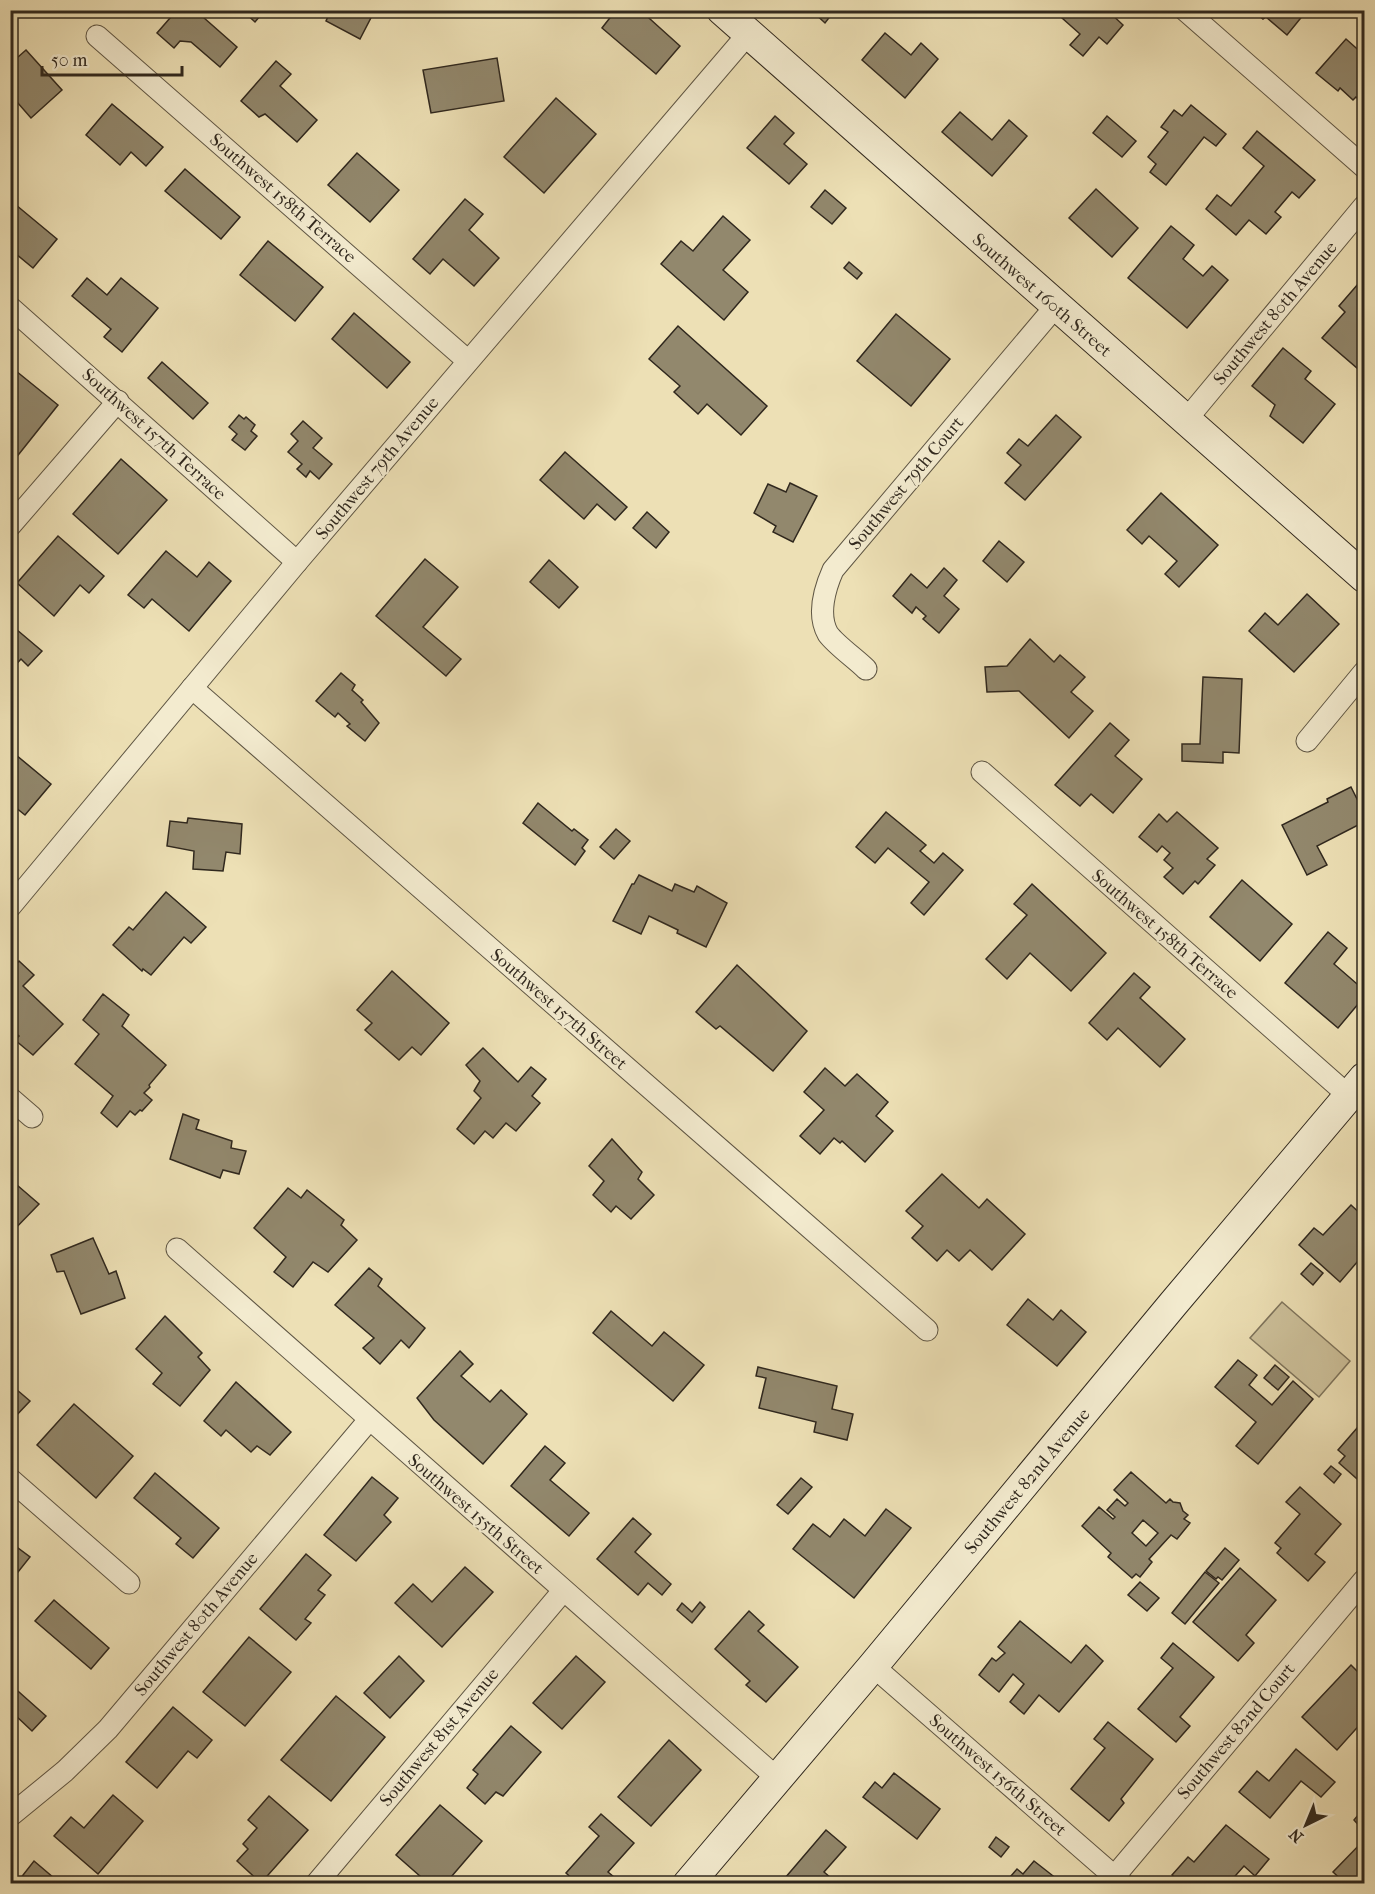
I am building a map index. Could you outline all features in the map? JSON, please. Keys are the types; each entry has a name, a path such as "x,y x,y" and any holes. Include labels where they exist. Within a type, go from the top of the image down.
{"street":[{"name":"Southwest 160th Street","path":"722,10 1055,307 1365,577"},
{"path":"1185,10 1365,167"},
{"name":"Southwest 79th Avenue","path":"10,908 297,562 748,34"},
{"name":"Southwest 158th Terrace","path":"98,36 468,361"},
{"name":"Southwest 80th Avenue","path":"1186,420 1365,206"},
{"name":"Southwest 157th Terrace","path":"10,307 297,562"},
{"name":"Southwest 79th Court","path":"866,669 829,634 824,621 824,601 827,584 833,570 1055,307"},
{"path":"10,526 118,401"},
{"path":"1307,741 1365,672"},
{"name":"Southwest 157th Street","path":"192,688 927,1330"},
{"name":"Southwest 158th Terrace","path":"982,772 1357,1087"},
{"name":"Southwest 82nd Avenue","path":"688,1884 1357,1087"},
{"path":"10,1098 32,1117"},
{"name":"Southwest 155th Street","path":"177,1249 777,1778"},
{"name":"Southwest 80th Avenue","path":"10,1816 65,1771 108,1729 369,1420"},
{"path":"10,1479 129,1583"},
{"name":"Southwest 82nd Court","path":"1115,1881 1365,1580"},
{"name":"Southwest 81st Avenue","path":"316,1884 563,1591"},
{"name":"Southwest 156th Street","path":"873,1666 1115,1881"}],"shaded area":[{"path":"1282,1302 1350,1361 1319,1397 1250,1338"}],"building":[{"path":"177,10 195,10 237,47 220,67 191,42 180,41 174,48 157,33"},
{"path":"242,10 265,10 255,22"},
{"path":"331,10 375,10 360,39 326,21"},
{"path":"616,10 640,10 680,46 656,74 602,28"},
{"path":"811,10 835,10 825,23"},
{"path":"1053,10 1107,10 1123,25 1107,44 1099,37 1083,56 1070,45 1080,34"},
{"path":"1252,10 1300,10 1304,14 1287,35 1266,17 1263,19"},
{"path":"885,33 911,55 921,43 938,59 905,98 862,60"},
{"path":"1346,39 1364,55 1364,104 1356,97 1353,100 1340,88 1338,91 1316,73"},
{"path":"26,50 62,90 31,118 10,94 10,64"},
{"path":"497,58 504,101 431,113 423,70"},
{"path":"276,61 291,74 280,86 317,120 297,142 265,114 259,117 241,101"},
{"path":"556,98 596,134 544,193 504,157"},
{"path":"112,104 163,147 146,166 131,152 120,165 86,135"},
{"path":"1191,105 1226,134 1216,146 1204,137 1166,185 1150,172 1156,164 1148,157 1168,132 1161,127 1174,110 1182,116"},
{"path":"960,112 992,140 1009,120 1027,136 992,176 942,132"},
{"path":"775,116 794,133 784,144 807,164 789,184 747,148"},
{"path":"1107,116 1136,141 1122,157 1093,133"},
{"path":"1257,131 1315,180 1299,198 1292,192 1275,212 1281,217 1266,234 1249,220 1236,235 1206,209 1217,195 1231,206 1264,166 1243,148"},
{"path":"357,153 399,190 370,222 328,185"},
{"path":"185,169 240,217 221,239 165,191"},
{"path":"1096,189 1138,228 1112,257 1069,218"},
{"path":"825,190 846,208 832,224 811,207"},
{"path":"465,199 483,214 469,230 499,258 474,286 443,259 430,274 413,259"},
{"path":"10,200 57,239 33,268 10,249"},
{"path":"723,216 750,240 723,270 748,292 724,320 661,264 681,241 693,251"},
{"path":"1171,226 1194,245 1183,259 1203,276 1212,266 1228,280 1187,328 1128,278"},
{"path":"268,241 323,287 295,321 240,275"},
{"path":"849,262 862,273 857,279 844,268"},
{"path":"87,278 107,295 121,278 158,308 122,352 104,337 111,329 72,296"},
{"path":"1358,284 1364,289 1364,374 1322,338 1345,312 1339,306"},
{"path":"354,313 410,362 387,388 332,339"},
{"path":"896,314 950,359 911,406 857,361"},
{"path":"678,326 767,406 741,435 707,404 698,414 674,392 680,386 649,359"},
{"path":"1283,348 1311,371 1305,379 1335,404 1303,443 1270,416 1275,405 1252,386"},
{"path":"162,362 208,403 193,419 148,378"},
{"path":"16,371 58,405 15,459 10,456 10,377"},
{"path":"239,415 244,419 246,417 255,425 251,431 257,436 245,450 232,440 237,434 229,427"},
{"path":"1056,415 1081,437 1025,500 1005,483 1021,465 1007,453 1019,439 1028,446"},
{"path":"303,421 322,438 313,448 332,464 319,479 310,471 306,477 297,469 302,464 288,452 298,441 291,434"},
{"path":"565,452 627,507 615,520 597,504 584,519 540,480"},
{"path":"121,459 167,500 118,554 73,514"},
{"path":"790,483 817,496 793,542 773,532 776,526 754,513 768,484 786,492"},
{"path":"1161,493 1218,545 1179,587 1165,574 1177,561 1149,536 1142,544 1127,530"},
{"path":"647,512 669,532 656,548 633,528"},
{"path":"58,536 104,576 89,593 80,585 54,616 17,583"},
{"path":"999,541 1024,562 1007,582 983,561"},
{"path":"166,551 197,577 209,562 231,581 189,631 152,599 144,608 128,595"},
{"path":"425,559 458,587 423,627 461,659 446,676 376,616"},
{"path":"549,560 578,587 559,608 530,582"},
{"path":"944,568 957,580 944,596 959,609 939,633 923,619 926,616 916,607 912,613 893,596 911,574 927,588"},
{"path":"1307,594 1339,624 1294,672 1249,631 1265,613 1278,625"},
{"path":"10,624 42,651 28,666 21,659 10,671"},
{"path":"1030,639 1054,662 1060,655 1085,677 1071,692 1093,711 1069,738 1019,691 987,692 985,667 1007,666"},
{"path":"341,673 355,685 352,690 363,700 361,702 379,723 365,741 347,726 350,724 338,713 335,717 316,701"},
{"path":"1203,677 1242,679 1239,753 1223,752 1223,763 1182,761 1182,744 1200,744"},
{"path":"1110,723 1129,740 1115,756 1142,779 1113,813 1091,794 1080,806 1055,785"},
{"path":"10,750 51,784 25,815 10,803"},
{"path":"1351,787 1364,813 1364,822 1317,846 1327,865 1307,875 1282,825 1328,802 1327,799"},
{"path":"538,803 572,831 574,829 588,840 582,848 585,851 575,865 523,823"},
{"path":"886,812 926,845 920,851 934,863 943,853 963,870 924,915 911,903 929,882 888,848 875,863 856,847"},
{"path":"1177,812 1218,848 1207,859 1215,865 1198,884 1195,881 1183,894 1164,877 1173,868 1164,860 1170,853 1162,846 1157,852 1139,837 1159,814 1167,822"},
{"path":"188,818 242,824 240,854 226,852 223,871 193,869 194,851 167,846 170,821 187,823"},
{"path":"616,829 630,841 614,859 600,847"},
{"path":"639,875 672,891 675,884 694,892 697,886 727,903 706,947 649,916 641,934 613,921"},
{"path":"1242,880 1292,924 1260,961 1210,917"},
{"path":"1032,884 1106,953 1071,991 1030,953 1007,979 986,959 1027,915 1014,904"},
{"path":"166,892 206,927 191,943 184,937 151,975 143,969 142,971 113,945 129,927 133,930"},
{"path":"1328,932 1347,948 1334,964 1364,990 1364,997 1338,1028 1285,983"},
{"path":"19,961 34,975 23,986 63,1024 33,1055 15,1040 19,1036 10,1028 10,971"},
{"path":"737,965 807,1031 773,1071 720,1026 716,1029 696,1012"},
{"path":"392,971 449,1023 421,1055 412,1047 399,1060 365,1030 372,1023 357,1010"},
{"path":"1134,973 1150,987 1140,998 1185,1039 1160,1067 1118,1028 1107,1040 1089,1023"},
{"path":"103,994 129,1015 122,1026 166,1065 144,1093 152,1100 135,1115 130,1111 117,1127 101,1113 113,1096 75,1064 99,1034 83,1020"},
{"path":"483,1048 518,1082 531,1067 546,1079 532,1096 540,1103 516,1131 506,1123 493,1138 485,1131 474,1144 457,1129 481,1098 474,1091 480,1081 466,1065"},
{"path":"825,1068 845,1086 857,1074 888,1102 876,1116 893,1131 865,1162 842,1141 840,1143 834,1138 820,1154 800,1136 824,1110 804,1092"},
{"path":"183,1114 199,1120 196,1129 232,1141 231,1148 246,1151 239,1174 223,1170 220,1178 170,1159"},
{"path":"612,1139 642,1172 638,1179 654,1195 631,1219 616,1206 611,1212 593,1195 604,1181 589,1166"},
{"path":"942,1174 979,1208 987,1199 1025,1234 992,1270 970,1250 959,1261 947,1250 937,1261 912,1238 923,1226 906,1211"},
{"path":"10,1179 39,1204 10,1234"},
{"path":"288,1188 301,1198 307,1190 344,1220 341,1225 357,1240 328,1272 313,1262 293,1287 274,1272 286,1257 254,1228"},
{"path":"1351,1205 1364,1217 1364,1254 1340,1282 1299,1245 1314,1228 1323,1235"},
{"path":"93,1238 109,1274 116,1271 125,1298 81,1314 64,1271 57,1272 51,1255"},
{"path":"1311,1263 1323,1273 1313,1285 1301,1274"},
{"path":"369,1268 382,1279 378,1286 425,1328 409,1348 401,1340 380,1364 363,1348 374,1338 335,1305"},
{"path":"1028,1299 1053,1320 1061,1310 1086,1332 1057,1366 1007,1325"},
{"path":"611,1311 652,1346 664,1332 704,1365 673,1401 593,1333"},
{"path":"165,1316 202,1353 198,1357 210,1370 180,1406 153,1384 162,1373 136,1349"},
{"path":"460,1351 473,1364 461,1376 490,1402 501,1390 527,1414 483,1464 434,1420 417,1398"},
{"path":"1238,1360 1257,1375 1249,1385 1272,1405 1293,1381 1313,1399 1258,1464 1236,1446 1256,1422 1215,1387"},
{"path":"1275,1365 1289,1377 1278,1390 1264,1378"},
{"path":"758,1367 837,1386 832,1409 853,1414 847,1440 814,1432 816,1422 759,1408 766,1378 756,1376"},
{"path":"236,1382 291,1432 270,1455 257,1446 251,1452 226,1430 221,1436 204,1421"},
{"path":"10,1384 30,1401 10,1422"},
{"path":"74,1404 133,1456 96,1498 37,1445"},
{"path":"1364,1420 1364,1485 1339,1463 1345,1456 1338,1450"},
{"path":"545,1446 565,1463 550,1480 589,1513 569,1536 511,1486"},
{"path":"1331,1466 1341,1474 1334,1483 1324,1474"},
{"path":"1131,1472 1166,1503 1170,1499 1180,1503 1183,1511 1188,1515 1184,1519 1190,1523 1177,1539 1171,1535 1149,1559 1152,1562 1140,1577 1136,1574 1132,1578 1108,1557 1111,1553 1082,1526 1099,1507 1113,1519 1115,1517 1107,1510 1117,1499 1125,1506 1128,1503 1114,1490","holes":["1143,1520 1158,1533 1146,1546 1132,1533"]},
{"path":"155,1473 219,1528 193,1558 176,1544 181,1538 134,1498"},
{"path":"372,1477 398,1498 384,1515 391,1522 356,1561 324,1535"},
{"path":"801,1478 812,1487 788,1514 777,1505"},
{"path":"1300,1487 1341,1524 1315,1554 1325,1562 1308,1581 1277,1553 1281,1548 1275,1543 1300,1514 1286,1502"},
{"path":"886,1509 911,1528 854,1598 793,1549 813,1524 830,1537 844,1519 865,1536"},
{"path":"633,1518 651,1534 635,1552 671,1584 662,1595 648,1583 638,1595 597,1559"},
{"path":"10,1542 30,1557 10,1582"},
{"path":"1225,1548 1239,1560 1222,1580 1218,1577 1216,1579 1206,1571"},
{"path":"306,1554 331,1575 318,1590 325,1595 305,1619 311,1623 296,1640 260,1609"},
{"path":"465,1567 493,1592 442,1647 395,1603 413,1584 432,1602"},
{"path":"1240,1568 1276,1600 1246,1635 1254,1643 1238,1661 1193,1622"},
{"path":"1205,1572 1219,1583 1185,1624 1172,1613"},
{"path":"1140,1582 1159,1598 1147,1611 1128,1595"},
{"path":"54,1600 109,1648 91,1669 35,1621"},
{"path":"700,1602 705,1607 692,1623 677,1610 682,1603 692,1612"},
{"path":"749,1611 764,1625 758,1631 798,1667 766,1702 746,1685 750,1681 715,1649"},
{"path":"1020,1621 1071,1663 1086,1645 1103,1661 1059,1712 1039,1695 1024,1714 1010,1702 1024,1684 1013,1674 999,1692 979,1675 992,1658 996,1661 1005,1653 998,1647"},
{"path":"249,1637 291,1672 245,1726 203,1692"},
{"path":"1173,1643 1214,1677 1180,1717 1190,1726 1176,1742 1138,1709 1173,1668 1161,1658"},
{"path":"399,1656 424,1681 390,1718 364,1693"},
{"path":"576,1656 605,1682 562,1729 533,1703"},
{"path":"1351,1665 1364,1678 1364,1720 1337,1750 1302,1717"},
{"path":"10,1684 46,1716 32,1731 15,1715 10,1719"},
{"path":"336,1696 385,1737 331,1801 281,1760"},
{"path":"173,1707 212,1740 197,1758 188,1751 157,1788 126,1762"},
{"path":"1108,1722 1153,1759 1121,1799 1124,1803 1109,1821 1071,1789 1105,1748 1094,1739"},
{"path":"511,1726 541,1752 503,1796 496,1792 485,1804 467,1788 478,1774 473,1770"},
{"path":"669,1740 701,1770 651,1826 618,1797"},
{"path":"1296,1749 1335,1782 1321,1797 1301,1781 1270,1818 1239,1792 1257,1771 1269,1781"},
{"path":"894,1773 940,1809 917,1839 863,1797 875,1782 882,1788"},
{"path":"113,1795 143,1821 98,1874 54,1836 71,1817 84,1828"},
{"path":"269,1796 308,1830 261,1883 237,1861 248,1849 243,1844 257,1828 248,1820"},
{"path":"440,1805 482,1841 445,1884 429,1884 396,1855"},
{"path":"1364,1808 1364,1831 1354,1820"},
{"path":"601,1814 634,1843 608,1872 614,1877 608,1884 578,1884 566,1873 599,1836 589,1827"},
{"path":"1226,1825 1269,1859 1255,1876 1244,1866 1228,1884 1181,1884 1172,1875 1188,1857 1194,1862"},
{"path":"826,1830 846,1847 824,1872 838,1884 791,1884 785,1878"},
{"path":"996,1837 1009,1847 1001,1857 989,1847"},
{"path":"1364,1840 1364,1884 1346,1884 1333,1872"},
{"path":"34,1861 61,1884 16,1884"},
{"path":"1034,1861 1057,1879 1053,1884 1004,1884 1017,1869 1023,1874"}]}
